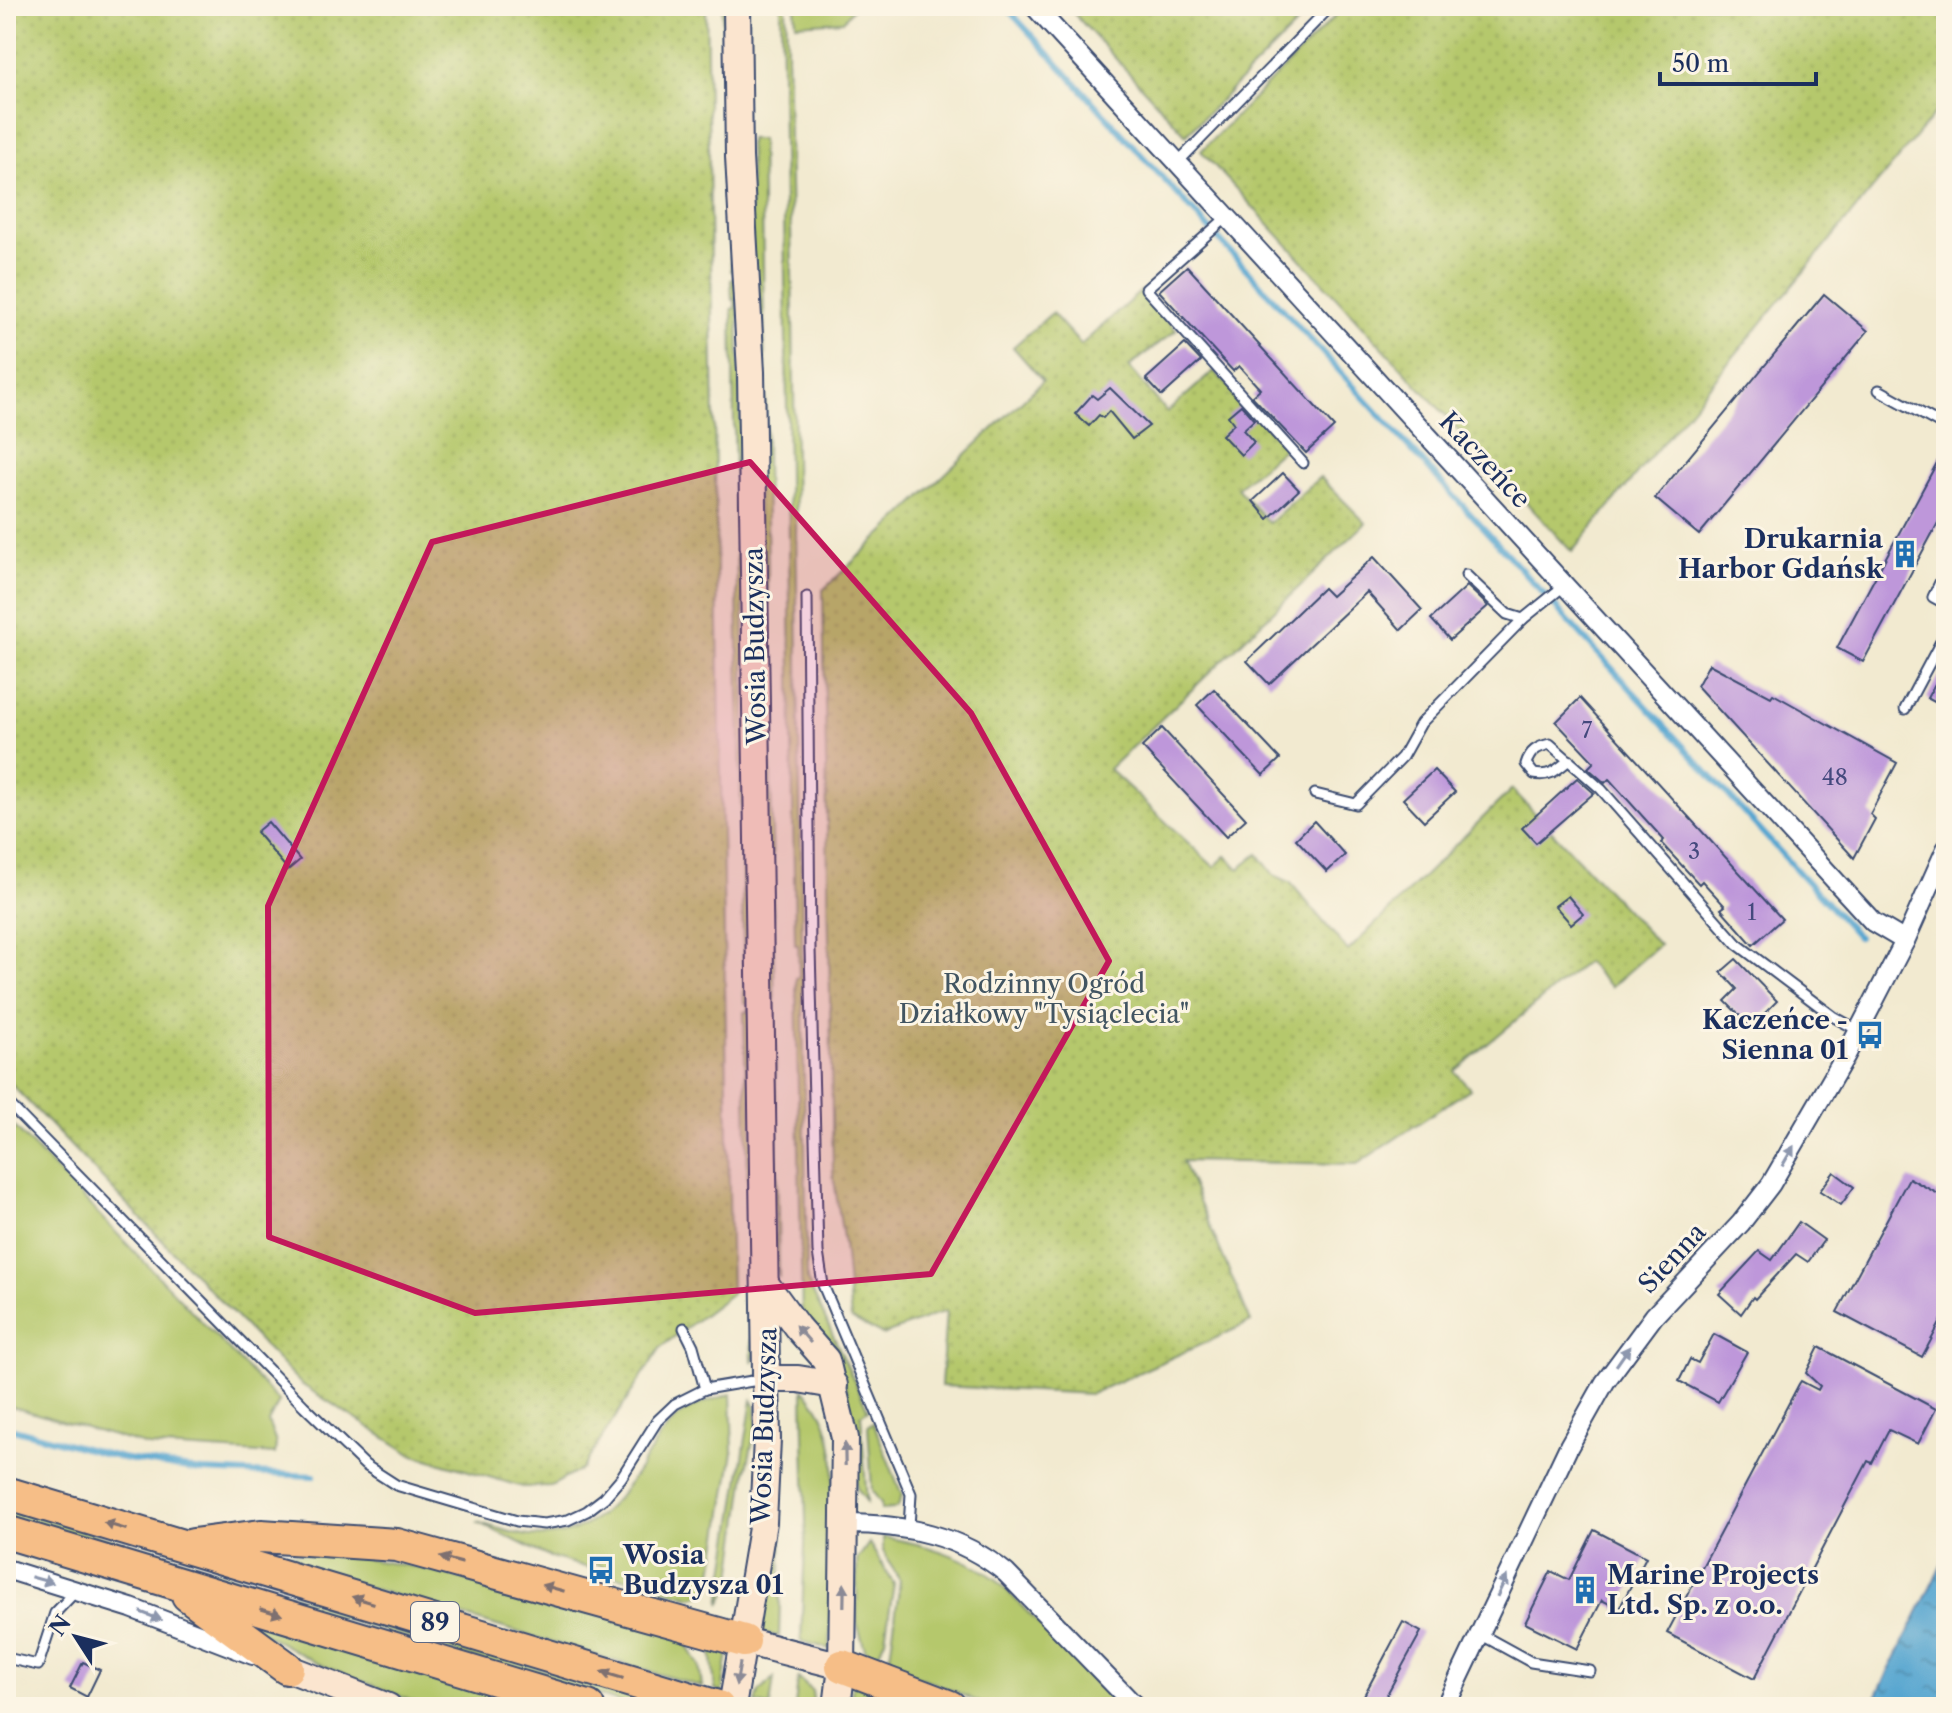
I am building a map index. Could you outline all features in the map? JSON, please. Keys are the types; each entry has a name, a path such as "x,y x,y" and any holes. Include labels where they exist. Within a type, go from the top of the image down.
{"highway":[{"name":"89","path":"6,1493 718,1707"},
{"name":"89","path":"6,1532 588,1707"},
{"path":"182,1546 261,1536 397,1545 744,1641"},
{"path":"169,1581 287,1668"},
{"path":"842,1666 950,1707"}],"street":[{"name":"Wosia Budzysza","path":"732,1707 763,1522 767,1379 751,372 739,157 737,6"},
{"name":"Kaczeńce","path":"1034,6 1178,162 1224,220 1561,589 1873,922 1905,941"},
{"name":"Sienna","path":"1445,1707 1569,1446 1605,1382 1654,1316 1741,1223 1771,1184 1905,941 1946,849"},
{"name":"Wosia Budzysza","path":"767,1286 826,1360 845,1438 842,1666 837,1707"},
{"path":"767,1379 798,1379 834,1385"},
{"path":"846,1524 909,1527 950,1540 987,1558 1006,1573 1136,1707"},
{"path":"6,1569 77,1590 388,1707"},
{"path":"744,1641 842,1666"}],"lane":[{"path":"1178,162 1331,6"},
{"path":"1224,220 1146,289 1303,463"},
{"path":"1879,390 1946,427"},
{"path":"1946,570 1933,597 1946,604"},
{"path":"1466,575 1507,614 1523,619"},
{"path":"1315,794 1356,804 1402,757 1421,723 1523,619 1561,589"},
{"path":"807,597 810,949 818,1252 823,1285 911,1494 909,1527"},
{"path":"1905,709 1946,632"},
{"path":"1569,760 1601,789 1737,944 1821,1008 1858,1030"},
{"path":"6,1101 304,1406 365,1465 396,1485 517,1521 544,1524 568,1520 604,1498 621,1478 657,1421 675,1404 705,1389 767,1379"},
{"path":"684,1328 693,1346 705,1389"},
{"path":"6,1658 38,1665 55,1613 77,1590"},
{"path":"1480,1634 1531,1662 1590,1671"}],"highlighted area":[{"path":"750,462 971,713 1109,961 931,1274 475,1313 269,1237 268,906 432,542"}],"green space":[{"path":"6,6 540,6 549,16 561,6 706,6 731,1294 661,1347 582,1469 551,1486 523,1487 411,1454 301,1384 6,1079"},
{"path":"722,6 727,6 738,296 756,1353 752,1362 744,1012 748,1012 748,1004 744,1003 741,823 744,823 744,815 741,814 732,309 735,308 735,299 732,300 734,271 731,271"},
{"path":"781,6 786,6 793,317 807,1280 868,1410 861,1415 867,1502 857,1488 847,1390 842,1377 802,1322 796,978 799,977 798,944 795,944"},
{"path":"795,6 855,6 843,21 796,24"},
{"path":"1067,6 1315,6 1186,135"},
{"path":"1345,6 1946,6 1946,100 1572,552 1201,151"},
{"path":"749,139 761,139 779,1278 776,1264"},
{"name":"Rodzinny Ogród Działkowy \"Tysiąclecia\"","path":"1141,291 1176,330 1129,367 1167,412 1214,371 1285,447 1237,488 1269,523 1320,477 1366,523 1109,769 1214,867 1226,856 1239,869 1258,854 1274,875 1290,882 1348,951 1512,789 1659,945 1611,987 1586,962 1455,1071 1470,1089 1357,1164 1182,1161 1251,1322 1091,1394 941,1386 946,1311 883,1335 851,1319 833,1174 823,590 1043,381 1013,347 1052,313 1081,345"},
{"path":"6,1118 279,1402 268,1422 276,1443 275,1454 148,1446 6,1405"},
{"path":"803,1389 826,1424 834,1464 830,1649 801,1641 806,1522"},
{"path":"731,1394 733,1452 712,1578 708,1589 700,1595 692,1597 602,1572 603,1566 591,1562 589,1568 547,1556 477,1522 530,1536 567,1533 583,1526 610,1507 678,1417 696,1406"},
{"path":"752,1400 756,1407 757,1423 746,1472 731,1585 720,1604"},
{"path":"873,1422 902,1495 898,1506 893,1509 881,1510 881,1503 872,1491 868,1426"},
{"path":"6,1507 668,1707 637,1707 6,1518"},
{"path":"778,1522 782,1522 779,1636 759,1633"},
{"path":"883,1537 942,1552 970,1563 996,1579 1118,1707 991,1707 889,1664 900,1581 883,1551"},
{"path":"869,1543 894,1584 885,1639 876,1660 865,1649 857,1623 857,1560"},
{"path":"251,1549 365,1559 416,1567 691,1638 689,1648 699,1665 702,1687 259,1555"},
{"path":"630,1587 690,1604 694,1608 693,1613 685,1612"},
{"path":"231,1615 536,1707 427,1707 317,1663"},
{"path":"711,1648 728,1653 722,1693 715,1690"},
{"path":"774,1678 770,1707 756,1703 759,1692"},
{"path":"798,1678 812,1691 814,1707 795,1707"},
{"path":"853,1684 870,1690 870,1707 850,1707"}],"water":[{"path":"1946,1556 1946,1707 1871,1707 1876,1697"}],"building":[{"path":"1187,266 1334,427 1306,453 1252,396 1260,389 1239,366 1233,371 1159,291"},
{"path":"1824,294 1868,331 1699,535 1655,498"},
{"path":"1185,344 1201,361 1162,396 1146,379"},
{"path":"1110,388 1149,426 1132,439 1109,411 1103,418 1099,415 1089,426 1075,414 1092,395 1097,399"},
{"path":"1241,405 1254,420 1243,430 1254,442 1241,455 1222,435 1234,424 1228,416"},
{"name":"Drukarnia Harbor Gdańsk","path":"1946,446 1946,508 1863,662 1837,648"},
{"path":"1283,473 1299,490 1268,519 1253,501"},
{"path":"1374,557 1422,610 1401,630 1367,592 1269,684 1247,661 1323,588 1331,596"},
{"path":"1467,586 1488,606 1450,640 1431,619"},
{"path":"1709,664 1771,697 1773,694 1897,763 1870,814 1875,819 1854,858 1697,686"},
{"path":"1946,664 1946,708 1927,698"},
{"path":"1214,689 1280,759 1263,775 1197,705"},
{"path":"1580,698 1782,919 1753,945 1721,909 1725,906 1702,881 1699,884 1661,843 1664,840 1609,779 1605,783 1588,768 1594,762 1556,722"},
{"path":"1162,728 1246,819 1226,837 1142,747"},
{"path":"1434,770 1455,792 1424,821 1403,799"},
{"path":"1577,778 1594,793 1536,843 1522,828"},
{"path":"1314,821 1345,855 1327,872 1296,839"},
{"path":"268,822 300,860 288,870 256,832"},
{"path":"1568,896 1583,914 1571,924 1555,906"},
{"path":"1736,959 1777,1001 1751,1027 1725,1001 1737,989 1721,972"},
{"path":"1834,1172 1854,1187 1841,1205 1820,1191"},
{"path":"1909,1178 1946,1198 1946,1312 1922,1357 1837,1312"},
{"path":"1799,1222 1824,1240 1808,1262 1796,1254 1755,1299 1753,1297 1741,1314 1719,1294 1759,1251 1772,1260"},
{"path":"1714,1334 1747,1352 1718,1402 1679,1381 1690,1359 1698,1363"},
{"path":"1819,1347 1936,1409 1918,1444 1889,1430 1872,1463 1868,1461 1754,1679 1667,1633 1799,1384 1801,1381 1818,1390 1820,1386 1806,1373"},
{"name":"Marine Projects Ltd. Sp. z o.o.","path":"1594,1530 1646,1557 1619,1609 1602,1600 1577,1649 1525,1623 1551,1571 1569,1580"},
{"path":"1403,1622 1421,1632 1380,1707 1371,1707 1361,1701"},
{"path":"83,1662 100,1670 87,1697 70,1688"}],"waterway":[{"path":"1005,6 1858,937"},
{"path":"6,1427 121,1458 201,1471 314,1476"}],"place":[{"name":"Drukarnia Harbor Gdańsk","path":"1905,554"},
{"name":"Kaczeńce - Sienna 01","path":"1870,1035"},
{"name":"Wosia Budzysza 01","path":"601,1570"},
{"name":"Marine Projects Ltd. Sp. z o.o.","path":"1585,1590"}]}
